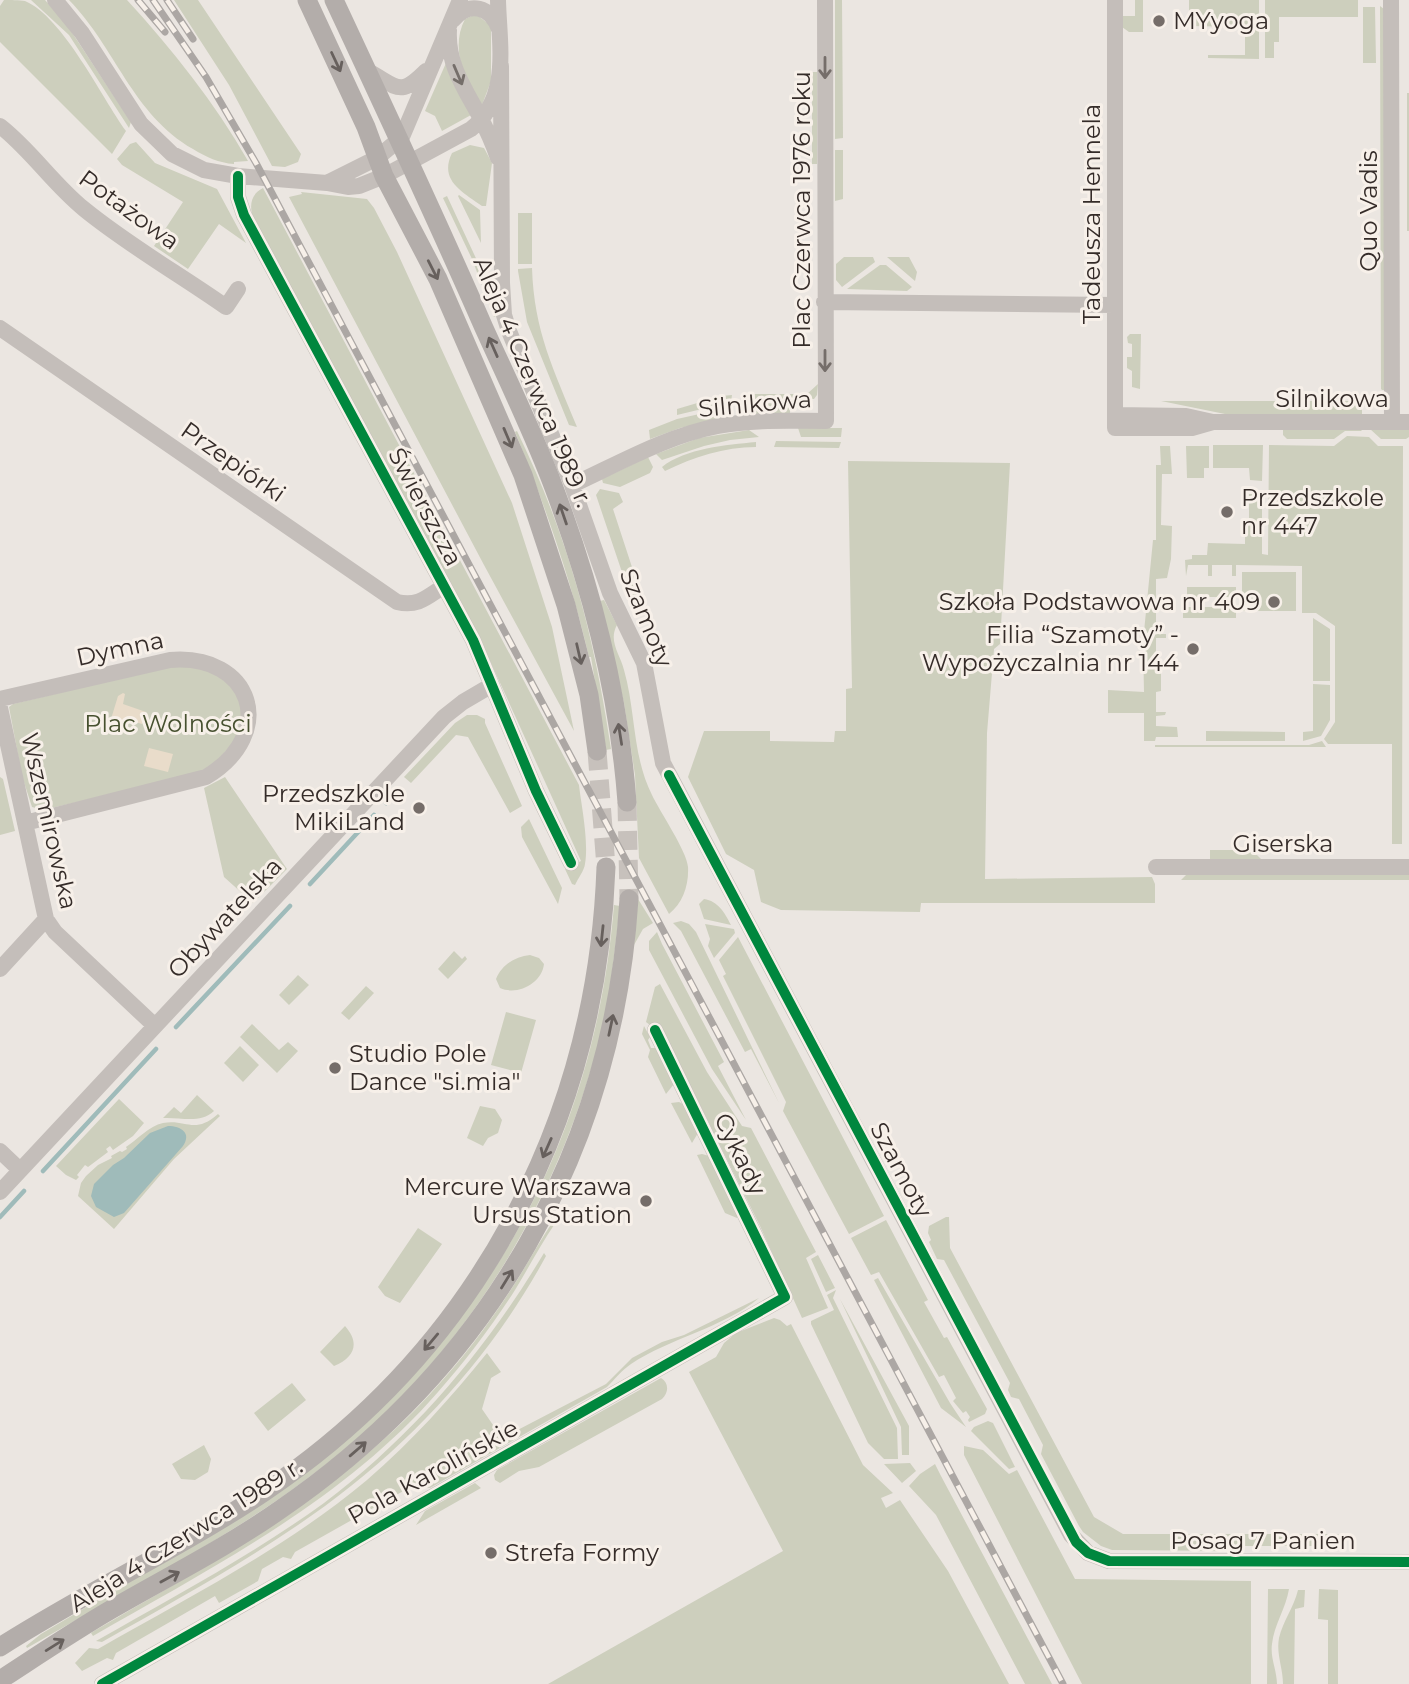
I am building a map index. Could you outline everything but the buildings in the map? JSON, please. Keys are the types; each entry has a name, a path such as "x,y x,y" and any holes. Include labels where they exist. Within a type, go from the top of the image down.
{"main road":[{"name":"Aleja 4 Czerwca 1989 r.","path":"307,0 366,127 380,167 443,291 523,475 566,605 589,695 597,751"},
{"name":"Aleja 4 Czerwca 1989 r.","path":"334,0 553,486 574,547 608,668 625,766 627,802"},
{"name":"Aleja 4 Czerwca 1989 r.","path":"0,1647 228,1516 290,1473 346,1429 377,1400 406,1372 449,1320 505,1237 552,1137 567,1094 582,1047 597,970 606,867"},
{"name":"Aleja 4 Czerwca 1989 r.","path":"0,1680 111,1610 198,1562 282,1509 334,1470 390,1421 466,1337 493,1302 536,1231 580,1133 611,1027 623,958 629,899"}],"street":[{"path":"55,0 82,33 131,110 162,146 183,161 204,170 238,176 327,183 380,167 408,162 462,134 482,120 494,98 501,66 498,0"},
{"path":"380,167 399,141 415,111 430,66 460,0"},
{"name":"Plac Czerwca 1976 roku","path":"825,0 826,421"},
{"name":"Tadeusza Hennela","path":"1115,0 1115,421"},
{"name":"Quo Vadis","path":"1391,0 1392,422"},
{"path":"449,24 465,9 477,7 488,11 496,19 500,30"},
{"name":"Szamoty","path":"449,24 450,56 459,80 482,120 501,167"},
{"path":"368,71 396,88 403,88 413,85 430,66"},
{"name":"Szamoty","path":"501,66 504,314 572,485 610,593 644,663 660,754 1071,1535 1088,1553 1118,1562"},
{"name":"Potażowa","path":"0,126 16,138 61,189 86,211 226,307 238,289"},
{"path":"462,134 480,136 492,144"},
{"name":"Świerszcza","path":"238,176 237,197 244,215 473,639 531,779 571,863"},
{"path":"824,302 1115,305"},
{"name":"Przepiórki","path":"0,328 397,602 410,605 444,586"},
{"name":"Silnikowa","path":"1115,421 1186,416 1213,422 1409,422"},
{"name":"Silnikowa","path":"572,485 683,435 720,425 767,421 826,421"},
{"name":"Dymna","path":"0,699 170,660 188,659 216,667 231,677 240,687 249,712 245,739 221,768 206,777 25,822"},
{"name":"Obywatelska","path":"0,1192 444,717 492,685"},
{"name":"Wszemirowska","path":"0,708 6,762 25,822 46,919 55,932 155,1027"},
{"name":"Giserska","path":"1156,867 1409,867"},
{"path":"0,969 46,919"},
{"name":"Cykady","path":"655,1030 785,1297"},
{"path":"0,1151 20,1170"},
{"name":"Pola Karolińskie","path":"102,1684 785,1297"},
{"name":"Posag 7 Panien","path":"1118,1562 1409,1562"}],"green space":[{"path":"4,0 25,1 53,23 67,40 126,131 112,154 0,42 0,6"},
{"path":"31,0 45,0 67,25 131,122 129,128 69,35"},
{"path":"69,0 127,0 192,77 222,118 248,161 234,164 218,161 172,135 139,99 100,39"},
{"path":"174,0 198,0 301,154 298,162 285,167 272,166 229,85"},
{"path":"835,0 842,0 843,138 835,139"},
{"path":"1135,0 1143,0 1143,32 1129,32 1122,27 1122,16 1135,16"},
{"path":"1189,0 1259,0 1259,59 1208,58 1208,55 1245,55 1245,27 1189,26"},
{"path":"1265,0 1358,0 1358,17 1279,17 1279,42 1274,42 1274,58 1265,58"},
{"path":"1380,6 1384,9 1386,390 1381,389"},
{"path":"1363,7 1375,7 1376,63 1363,63"},
{"path":"476,14 491,26 491,81 482,105 465,75 459,53 465,19"},
{"path":"446,63 471,115 442,131 435,116 425,111"},
{"path":"812,72 817,72 817,164 812,164"},
{"path":"1409,93 1409,231 1407,231"},
{"path":"136,142 155,163 217,189 246,243 219,224 188,269 154,246 183,202 122,165 117,159 130,144"},
{"path":"470,145 484,148 492,163 486,206 460,190 448,171 452,153"},
{"path":"835,150 843,150 843,199 835,201"},
{"path":"263,188 579,785 586,855 584,867 575,885 565,869 581,861 486,652 253,217 252,200"},
{"path":"301,192 367,199 397,252 512,503 552,627 574,731 289,197 302,194"},
{"path":"447,196 487,282 493,286 494,317 472,259 443,198"},
{"path":"458,196 480,210 481,243"},
{"path":"518,213 532,213 532,264 518,264"},
{"path":"844,257 873,257 875,262 842,287 836,280 836,264"},
{"path":"887,257 909,257 917,272 915,281"},
{"path":"880,265 886,265 912,287 907,291 847,289"},
{"path":"532,268 541,331 553,369 577,427 569,425 527,322 518,269"},
{"path":"1130,334 1141,334 1140,389 1132,387 1132,371 1127,368 1127,357 1132,357 1132,344 1128,343 1127,337"},
{"path":"818,384 814,399 747,399 746,394 807,394"},
{"path":"732,395 731,402 677,415 677,409"},
{"path":"1161,401 1358,401 1362,405 1362,415 1225,414"},
{"path":"787,403 790,413 771,415 752,412 744,404"},
{"path":"731,407 731,413 726,418 680,428 650,439 649,430 677,419"},
{"path":"798,428 842,428 841,437 801,437"},
{"path":"1283,429 1363,429 1345,431 1334,439 1287,439 1283,435"},
{"path":"1370,429 1409,429 1409,437 1381,439"},
{"path":"749,430 759,437 704,446 662,460 656,454 699,438"},
{"path":"517,431 551,509 577,586 596,666 611,749 606,750 591,657 566,571 515,432"},
{"path":"1347,436 1369,437 1378,446 1403,446 1402,844 1392,844 1392,744 1328,744 1324,739 1335,722 1335,626 1316,613 1302,613 1302,566 1236,565 1236,576 1232,576 1232,565 1212,565 1212,576 1208,576 1208,565 1188,565 1186,576 1185,560 1192,559 1192,555 1207,555 1208,543 1245,544 1245,525 1262,525 1262,554 1268,555 1269,445 1334,446"},
{"path":"776,441 841,442 839,448 774,447"},
{"path":"756,442 756,447 709,454 665,471 662,467 694,452"},
{"path":"1213,445 1263,445 1262,481 1250,480 1249,468 1213,468"},
{"path":"1160,446 1170,446 1172,474 1162,474 1161,525 1172,526 1171,559 1167,578 1156,579 1156,604 1166,604 1167,608 1156,609 1156,634 1166,634 1166,638 1156,638 1156,658 1161,659 1161,691 1156,692 1156,712 1166,712 1165,715 1156,716 1156,726 1177,727 1178,737 1156,737 1155,741 1144,741 1144,713 1108,713 1108,690 1144,692 1143,642 1153,540 1156,540 1156,465 1161,465"},
{"path":"1186,446 1209,446 1209,468 1204,468 1204,478 1187,478"},
{"path":"648,457 653,467 650,473 620,487 603,483 602,479"},
{"path":"848,461 1010,463 1000,644 994,649 987,733 985,879 1152,877 1155,884 1155,903 921,903 920,912 781,910 761,902 754,870 726,854 688,777 704,731 770,731 770,741 834,742 835,731 846,731 846,689 852,688"},
{"path":"600,489 619,493 623,502 613,509 647,613 643,615 627,587 596,495"},
{"path":"1249,494 1262,494 1262,522 1249,522"},
{"path":"1242,572 1296,572 1296,611 1242,611"},
{"path":"1187,587 1236,587 1236,597 1187,597"},
{"path":"604,600 617,625 614,642 628,686 646,780 683,851 688,867 684,893 669,914 639,858 635,775 624,703 600,601"},
{"path":"1183,607 1236,607 1236,618 1183,618"},
{"path":"1313,618 1330,629 1330,681 1313,681"},
{"name":"Plac Wolności","path":"180,664 204,667 232,686 240,699 243,714 239,736 207,772 43,810 32,807 22,776 9,707"},
{"path":"1313,684 1330,685 1330,720 1321,736 1303,741 1303,732 1313,731"},
{"path":"467,715 477,715 485,719 522,806 510,813 468,737 456,735 411,783 404,777 455,723"},
{"path":"1206,731 1285,732 1285,741 1206,741"},
{"path":"1322,741 1326,747 1155,747 1309,745"},
{"path":"0,777 3,779 15,831 0,835"},
{"path":"225,777 287,869 253,903 224,877 204,788"},
{"path":"529,819 562,888 558,904 522,837 521,827"},
{"path":"1210,850 1252,850 1261,859 1210,860"},
{"path":"1188,873 1409,873 1409,880 1181,880"},
{"path":"638,899 653,923 643,929 634,945"},
{"path":"704,899 717,905 731,925 704,919 699,904"},
{"path":"614,905 620,906 608,998 601,1034 576,1115 551,1177 521,1235 486,1292 447,1345 404,1394 356,1440 304,1481 203,1548 27,1648 26,1646 41,1634 275,1495 347,1438 410,1377 466,1310 513,1239 551,1162 581,1081 602,995"},
{"path":"681,921 689,924 696,932 779,1103 751,1049 745,1052 681,931 673,923"},
{"path":"705,924 734,929 735,933 714,958 708,946 710,939"},
{"path":"657,932 724,1062 718,1066 746,1120 712,1069 649,950 649,941"},
{"path":"738,937 884,1216 849,1234 783,1111 786,1102 723,976 726,974 719,960"},
{"path":"454,951 462,959 465,956 467,959 448,979 438,969"},
{"path":"530,955 539,958 544,964 539,977 521,989 500,988 496,979 505,965 519,957"},
{"path":"298,975 309,985 289,1005 279,995"},
{"path":"660,984 707,1072 742,1126 751,1128 816,1252 806,1258 828,1308 802,1318 760,1226 660,1024 650,1025 646,1022 655,987"},
{"path":"366,986 374,993 349,1020 341,1013"},
{"path":"506,1012 536,1020 521,1073 491,1065"},
{"path":"252,1024 279,1050 288,1042 298,1051 277,1073 240,1037"},
{"path":"644,1026 650,1037 648,1040 651,1048 656,1048 674,1084 666,1094 648,1057 650,1050 642,1034"},
{"path":"240,1046 259,1065 243,1082 224,1063"},
{"path":"197,1095 214,1111 196,1119 163,1118 174,1107 181,1113"},
{"path":"119,1099 144,1123 133,1136 113,1150 110,1146 106,1149 108,1152 88,1167 85,1165 76,1180 66,1175 56,1166"},
{"path":"671,1103 683,1104 698,1133 692,1143"},
{"path":"480,1106 495,1109 502,1120 498,1133 488,1138 483,1146 467,1138"},
{"path":"218,1114 220,1116 174,1159 114,1229 78,1196 86,1176 98,1165 112,1158 111,1156 127,1149 126,1147 153,1127 171,1122 203,1124"},
{"path":"697,1155 709,1156 737,1218 725,1213"},
{"path":"949,1217 950,1248 1094,1517 1123,1534 1340,1534 1323,1546 1237,1546 1237,1551 1112,1550 1101,1546 1083,1532 1041,1454 1043,1445 1019,1399 1011,1397 1008,1390 1010,1383 944,1260 937,1259 929,1242 929,1226"},
{"path":"554,1220 556,1222 488,1330 438,1392 401,1431 362,1466 276,1528 231,1557 93,1636 91,1633 94,1631 272,1524 355,1464 394,1430 442,1381 474,1342 503,1302"},
{"path":"886,1220 928,1300 924,1302 987,1409 985,1414 969,1422 970,1417 953,1401 956,1398 944,1375 939,1377 879,1272 871,1275 851,1238"},
{"path":"418,1228 442,1244 400,1303 385,1296 378,1287"},
{"path":"544,1253 546,1256 525,1292 477,1361 421,1424 390,1453 325,1506 271,1543 102,1642 96,1641 269,1540 357,1477 418,1420 473,1357 522,1289"},
{"path":"818,1255 835,1288 826,1292 811,1259"},
{"path":"878,1278 966,1427 941,1408 874,1280"},
{"path":"836,1290 833,1298 897,1428 898,1459 884,1459 868,1443 811,1324 811,1321 834,1310 827,1295"},
{"path":"759,1298 729,1317 646,1355 628,1366 607,1387 430,1488 414,1485 295,1552 291,1559 283,1557 262,1569 258,1581 219,1603 215,1596 116,1653 113,1660 107,1658 82,1671 75,1663 89,1648 98,1649 202,1591 270,1550 336,1505 415,1435 487,1353 501,1372 491,1378 482,1409 502,1438 606,1384 632,1358"},
{"path":"840,1299 909,1426 909,1455 902,1455 901,1427"},
{"path":"774,1318 787,1326 791,1324 863,1465 893,1493 881,1498 886,1508 900,1500 948,1571 1009,1684 548,1684 783,1551 689,1372 716,1357 724,1343 736,1333"},
{"path":"345,1326 353,1338 353,1349 347,1358 334,1366 320,1352"},
{"path":"661,1378 666,1382 667,1388 662,1399 539,1467 519,1471 500,1483 495,1480 497,1470"},
{"path":"292,1383 306,1400 268,1431 254,1413"},
{"path":"988,1421 993,1423 1015,1467 1009,1469 971,1431"},
{"path":"204,1445 211,1459 208,1472 195,1480 181,1479 172,1464"},
{"path":"964,1446 983,1450 1009,1474 1017,1470 1075,1579 1251,1581 1251,1684 1082,1684 964,1455"},
{"path":"910,1463 916,1471 902,1483 884,1464"},
{"path":"935,1464 1052,1684 1025,1684 936,1515 909,1486"},
{"path":"475,1483 481,1488 416,1525 425,1511"},
{"path":"1268,1589 1289,1589 1272,1644 1277,1684 1267,1684"},
{"path":"1319,1589 1338,1590 1338,1684 1328,1684 1328,1620 1318,1619"},
{"path":"1298,1590 1305,1590 1304,1607 1295,1609 1294,1684 1283,1684 1279,1638"}],"sand":[{"path":"123,693 123,704 146,712 142,724 125,719 123,723 111,719 118,696"},
{"path":"149,748 173,754 168,772 144,766"}],"water":[{"path":"168,1126 184,1131 186,1137 183,1146 124,1213 114,1217 96,1207 91,1196 94,1184 150,1133"}],"waterway":[{"path":"386,803 391,797"},
{"path":"310,884 374,815"},
{"path":"176,1027 290,906"},
{"path":"43,1171 156,1049"},
{"path":"0,1217 24,1191"}],"tunnel":[{"path":"597,751 606,867"},
{"path":"627,802 629,899"}],"railway":[{"path":"138,0 165,32"},
{"path":"153,0 206,77 256,163 1063,1684"},
{"path":"167,0 193,39"}],"cycle path":[{"path":"238,176 238,197 244,215 473,640 536,791 571,863"},
{"path":"669,775 1076,1542 1088,1553 1109,1561 1409,1562"},
{"path":"102,1684 785,1297 655,1030"}],"place":[{"name":"MYyoga","path":"1159,21"},
{"name":"Przedszkole nr 447","path":"1227,512"},
{"name":"Szkoła Podstawowa nr 409","path":"1274,602"},
{"name":"Filia “Szamoty” - Wypożyczalnia nr 144","path":"1193,649"},
{"name":"Przedszkole MikiLand","path":"419,808"},
{"name":"Studio Pole Dance \"si.mia\"","path":"335,1068"},
{"name":"Mercure Warszawa Ursus Station","path":"646,1201"},
{"name":"Strefa Formy","path":"491,1553"}]}
